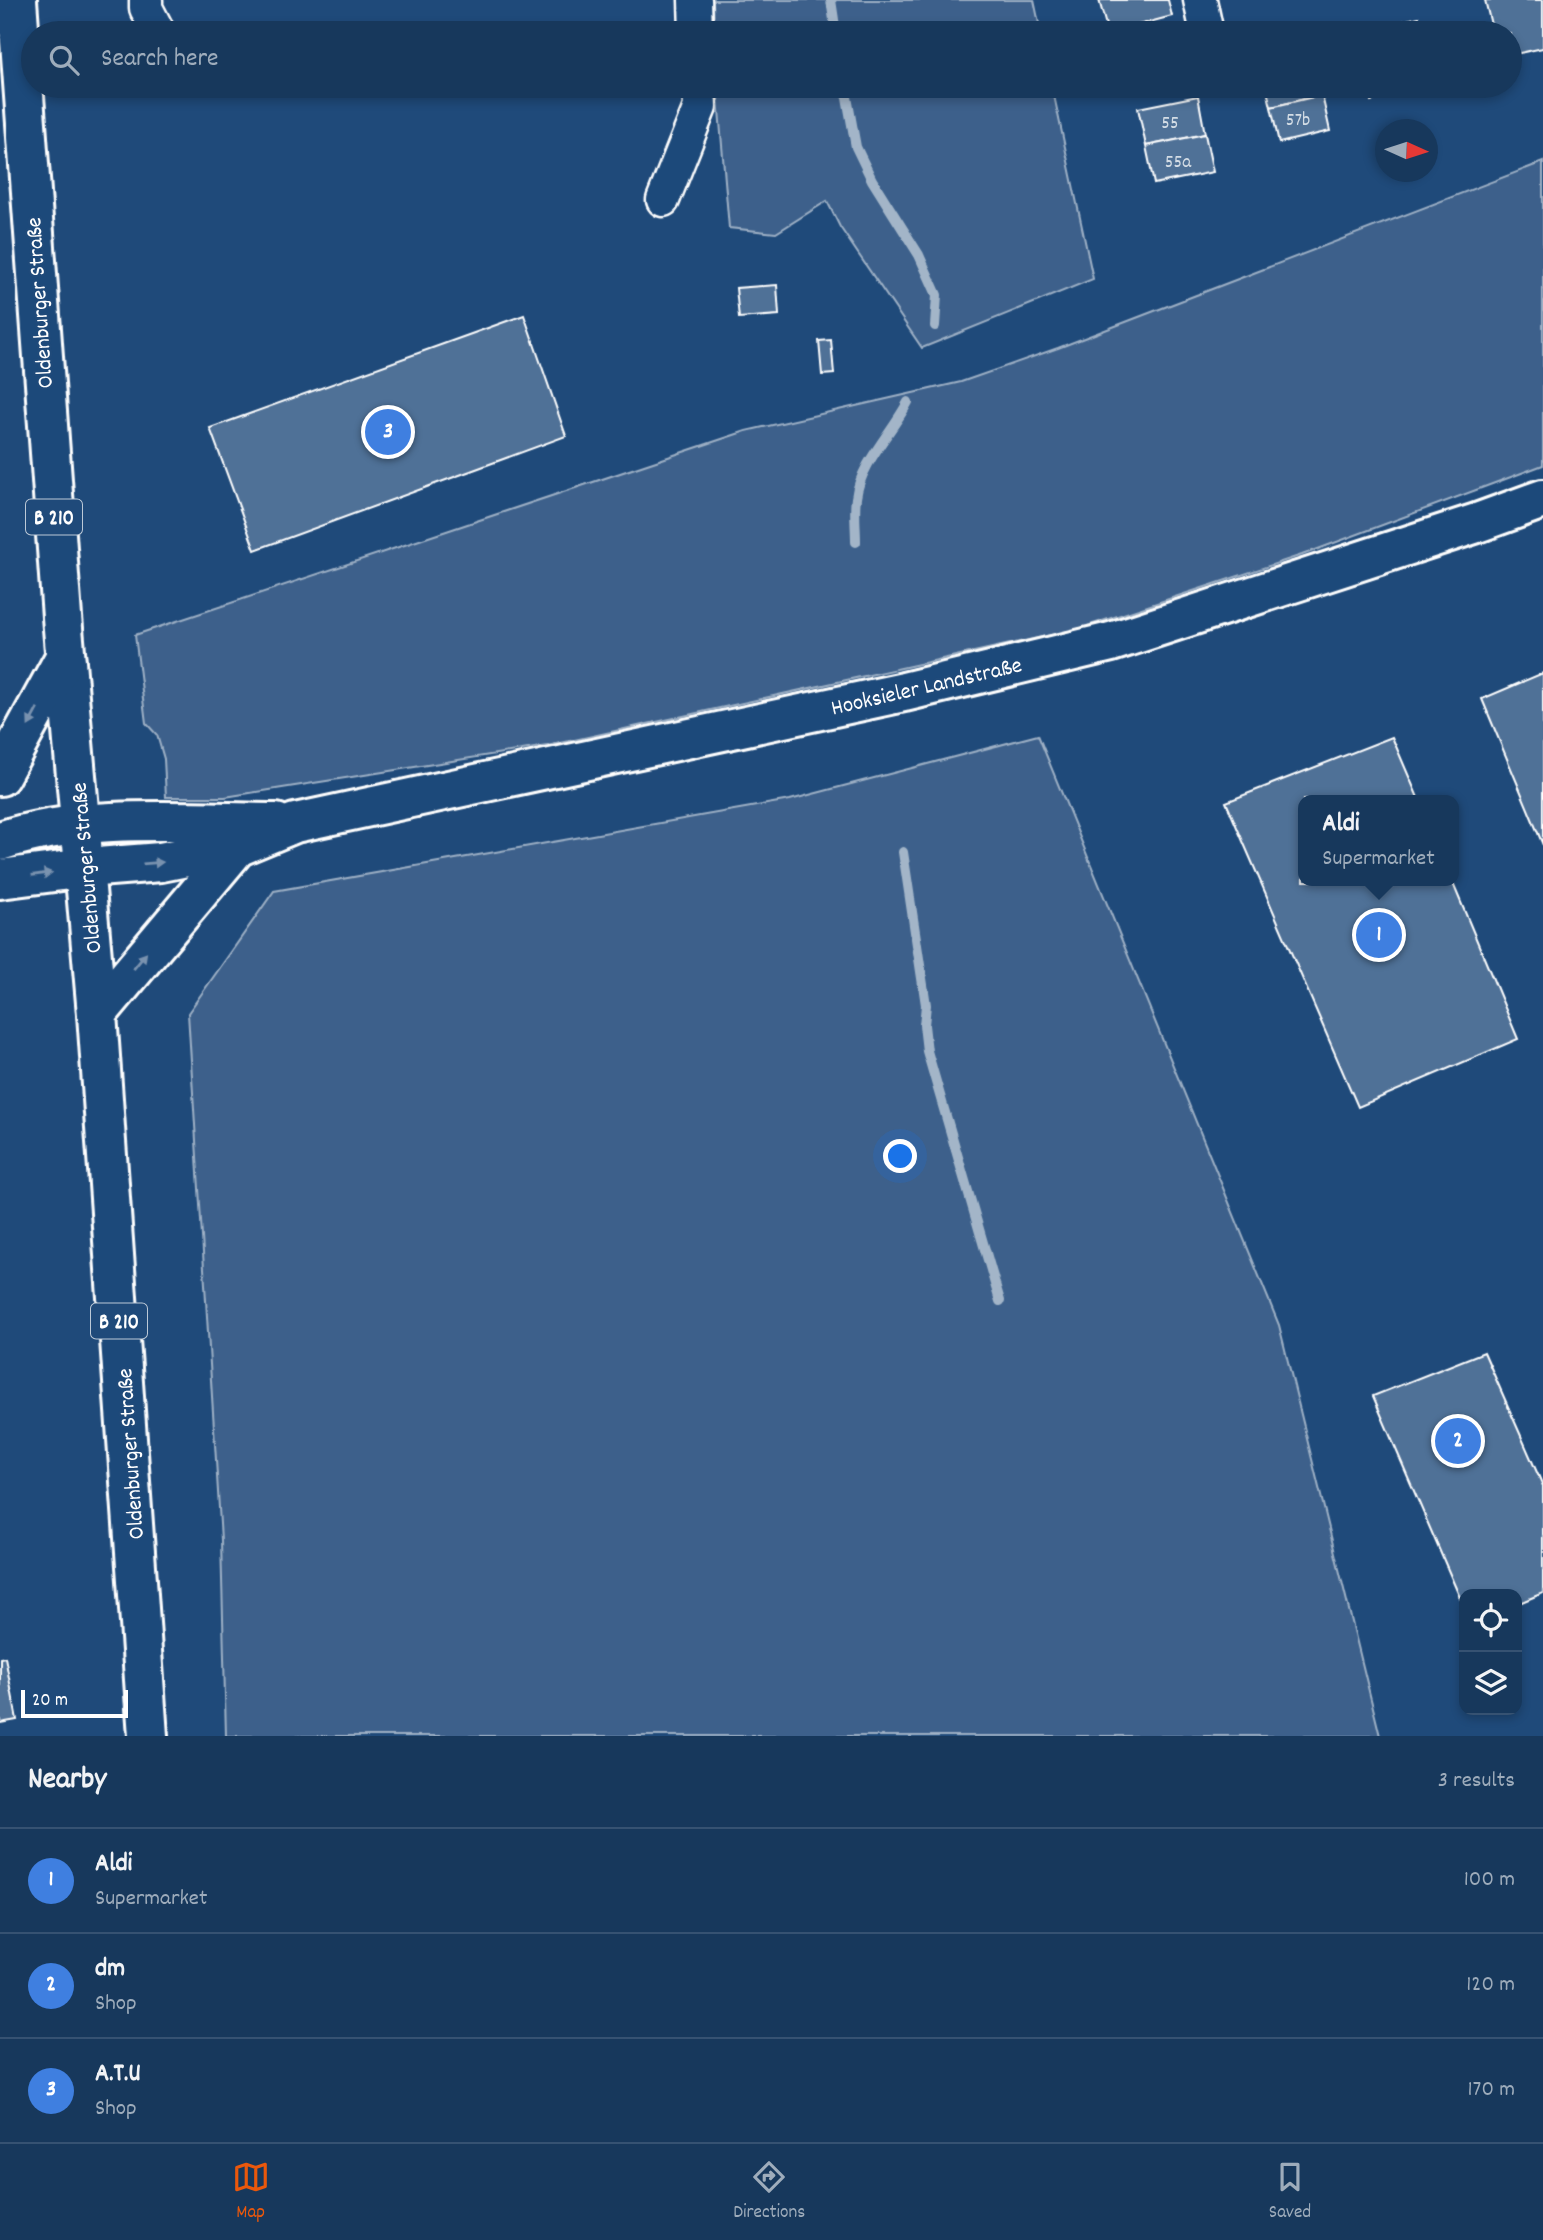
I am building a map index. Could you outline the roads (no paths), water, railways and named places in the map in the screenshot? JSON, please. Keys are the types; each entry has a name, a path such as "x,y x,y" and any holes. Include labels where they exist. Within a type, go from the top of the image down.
{"main road":[{"name":"Oldenburger Straße","path":"17,0 21,55"},
{"name":"Oldenburger Straße","path":"24,98 65,657 97,1014 148,1736"},
{"name":"Hooksieler Landstraße","path":"0,879 161,862 237,847 295,823 904,692 1111,642 1543,499"},
{"path":"0,776 65,657"},
{"name":"Hooksieler Landstraße","path":"0,841 26,832 81,825 158,822 295,823"},
{"path":"97,1014 237,847"}],"street":[{"path":"146,0 146,8 153,21"},
{"path":"695,0 696,21"},
{"path":"1200,0 1204,21"},
{"path":"663,200 700,107 700,98"}],"waterway":[{"path":"831,0 834,21"},
{"path":"847,98 856,147 872,180 919,255 937,295 935,326"},
{"path":"856,542 855,509 859,485 870,460 908,402"},
{"path":"903,852 926,1005 924,1025 927,1051 1000,1301"}],"place":[{"name":"A.T.U","path":"388,432"},
{"name":"Aldi","path":"1379,935"},
{"name":"dm","path":"1458,1441"}]}
